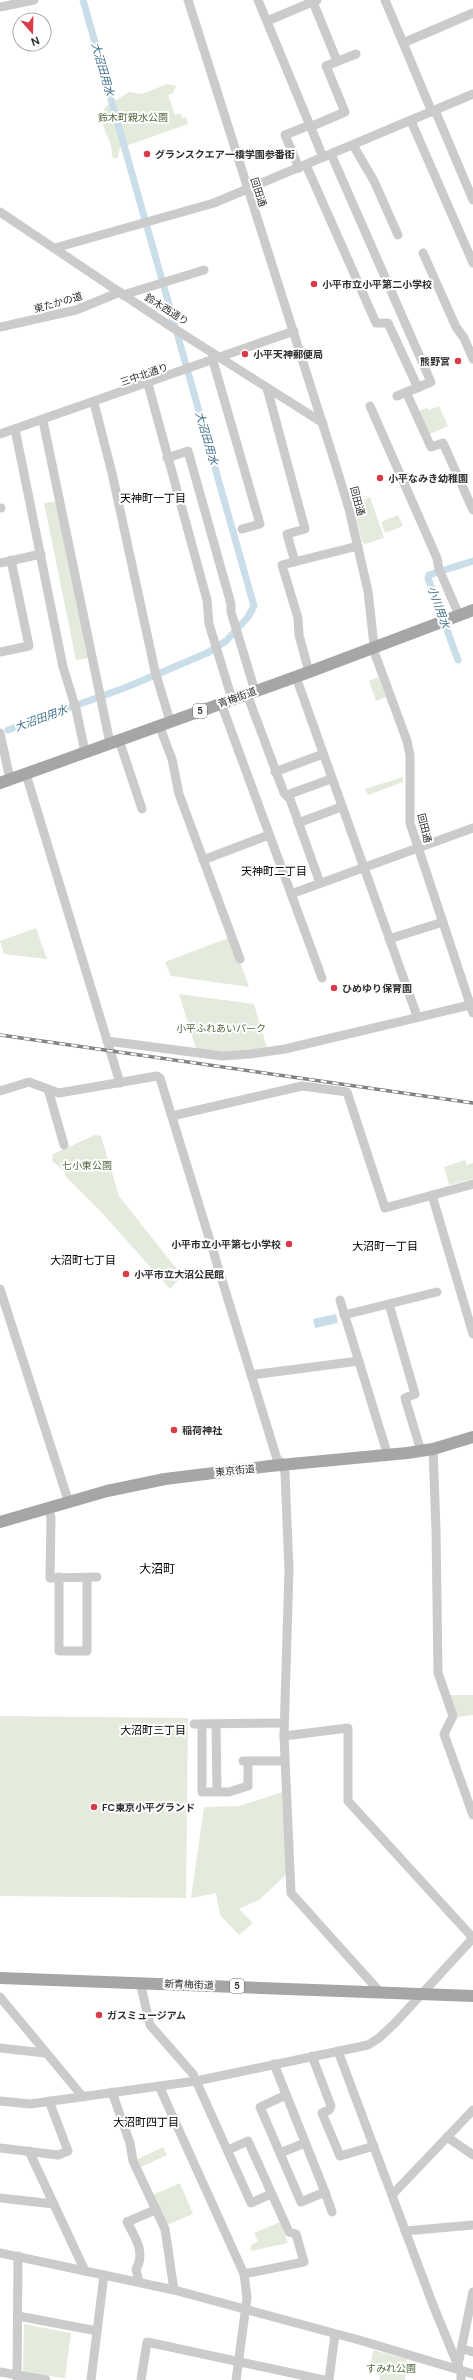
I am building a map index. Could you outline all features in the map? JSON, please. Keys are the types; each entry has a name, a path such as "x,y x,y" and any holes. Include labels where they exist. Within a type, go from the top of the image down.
{"main road":[{"name":"青梅街道","path":"5,781 296,677 473,610"},
{"name":"東京街道","path":"0,1522 152,1481 283,1464 388,1456 427,1450 473,1437"},
{"name":"新青梅街道","path":"0,1978 140,1982 473,1996"}],"street":[{"path":"0,7 34,0"},
{"name":"回田通","path":"188,0 247,190 323,423 358,546 368,591 374,648 407,741 410,755 410,816 418,848 472,1009"},
{"path":"258,0 310,126 327,156 431,382 401,394 431,447 444,442 473,510"},
{"path":"385,0 473,200"},
{"path":"267,21 315,1 337,62"},
{"path":"403,43 473,13"},
{"path":"356,54 326,66 345,112 285,135 303,166 376,323 388,323 418,388"},
{"path":"55,248 214,203 434,111 472,97"},
{"path":"411,121 472,257"},
{"path":"354,144 374,181 398,235"},
{"name":"鈴木西通り","path":"0,212 181,333 216,359 267,388 323,423"},
{"path":"423,253 427,265 473,359"},
{"name":"東たかの道","path":"0,327 76,310 122,294 204,270"},
{"name":"三中北通り","path":"0,434 94,403 294,331"},
{"path":"216,359 260,524 242,530"},
{"path":"148,384 207,600 209,624 216,647 227,701 270,835 322,978"},
{"path":"267,388 305,529 287,534 295,562"},
{"path":"94,403 112,473 157,675 170,721"},
{"path":"370,406 437,558 440,572 459,615"},
{"path":"42,420 99,696 114,741 142,809"},
{"path":"15,429 63,667 85,752"},
{"path":"168,458 188,451 231,604 231,612 238,635 251,692 275,772 284,793 287,795 320,883"},
{"path":"309,672 299,635 298,618 282,566 358,546"},
{"path":"0,563 41,554"},
{"path":"0,652 29,646 11,560"},
{"path":"296,677 331,779 417,1016"},
{"path":"159,725 172,759 179,794 240,959"},
{"path":"0,733 5,781"},
{"path":"275,772 323,754"},
{"path":"26,774 120,1082"},
{"path":"287,795 331,779"},
{"path":"298,823 341,807"},
{"path":"291,894 473,828"},
{"path":"203,860 270,835"},
{"path":"389,939 443,922"},
{"path":"108,1041 222,1056 250,1054 284,1049 417,1016 472,1009"},
{"path":"0,1091 29,1082 59,1092 157,1076 160,1078 277,1459 283,1464 285,1474 289,1570 284,1761 290,1893 380,1992"},
{"path":"172,1116 302,1086 347,1092 384,1208 473,1184"},
{"path":"48,1089 64,1145"},
{"path":"432,1195 473,1334"},
{"path":"0,1289 69,1503"},
{"path":"344,1315 437,1292"},
{"path":"340,1300 388,1456"},
{"path":"389,1304 415,1394 405,1398 427,1450 436,1529 438,1672 453,1716 444,1734 473,1815"},
{"path":"251,1375 359,1361"},
{"path":"49,1509 51,1518 50,1578 59,1577 92,1578 87,1651 59,1651 59,1577"},
{"path":"284,1723 198,1724 202,1792 229,1792 248,1786 246,1761 284,1761"},
{"path":"216,1724 217,1791"},
{"path":"0,2101 30,2104 196,2081 368,2045 379,2038 473,1938 348,1801 348,1728 284,1736"},
{"path":"140,1982 150,2025 193,2074 251,2203 271,2194"},
{"path":"0,1997 83,2097"},
{"path":"0,2048 45,2053"},
{"path":"338,2051 460,2372"},
{"path":"312,2056 331,2106 329,2110 322,2113 340,2156 374,2146"},
{"path":"274,2064 332,2212"},
{"path":"159,2086 244,2274 246,2308 236,2380"},
{"path":"112,2092 130,2143 133,2161 165,2229 174,2290"},
{"path":"286,2095 260,2107 301,2202 325,2192"},
{"path":"0,2148 58,2155 68,2151 49,2101"},
{"path":"392,2194 447,2137 471,2116"},
{"path":"447,2137 473,2155"},
{"path":"228,2150 248,2142 289,2232 296,2234 304,2262 244,2274"},
{"path":"280,2153 305,2143"},
{"path":"29,2151 85,2271"},
{"path":"0,2198 54,2204"},
{"path":"139,2282 136,2269 140,2261 140,2248 127,2222 155,2210"},
{"path":"405,2230 473,2225"},
{"path":"0,2253 139,2282 246,2308 460,2372 473,2374"},
{"path":"17,2377 18,2256"},
{"path":"91,2380 104,2275"},
{"path":"460,2372 462,2349 470,2329 473,2292"},
{"path":"18,2316 97,2331"},
{"path":"329,2380 335,2334"},
{"path":"141,2380 146,2342 238,2363 324,2380"},
{"path":"462,2349 473,2352"},
{"path":"0,2372 17,2377 46,2380"}],"green space":[{"name":"鈴木町親水公園","path":"167,84 176,86 173,93 168,95 175,115 180,113 182,118 186,117 188,124 120,148 117,159 112,157 112,150 103,121 105,107 129,92 142,94"},
{"path":"439,406 448,426 428,435 418,411 427,408 429,410"},
{"path":"370,497 384,538 365,544 362,542 353,505"},
{"path":"56,501 88,658 76,660 44,503"},
{"path":"398,515 403,526 385,533 381,522"},
{"path":"378,677 386,697 376,701 369,681"},
{"path":"403,777 403,782 368,795 365,789"},
{"path":"36,928 47,959 4,954 0,941"},
{"path":"231,937 249,987 171,976 165,962"},
{"name":"小平ふれあいパーク","path":"179,994 254,1004 268,1051 197,1052"},
{"name":"七小東公園","path":"95,1135 101,1136 119,1196 182,1276 170,1289 103,1214 65,1176 65,1172 52,1161 53,1154"},
{"path":"465,1160 467,1165 473,1163 473,1179 449,1185 444,1167"},
{"path":"450,1695 473,1695 473,1715 458,1717"},
{"name":"FC東京小平グランド","path":"0,1716 188,1718 186,1898 0,1896"},
{"path":"283,1792 287,1874 259,1900 239,1909 253,1923 239,1935 220,1915 216,1893 191,1898 204,1807 239,1806"},
{"path":"163,2147 167,2155 139,2168 136,2160"},
{"path":"180,2183 193,2214 167,2225 153,2195"},
{"path":"280,2222 288,2243 251,2251 251,2245 258,2241 254,2233"},
{"path":"24,2324 71,2333 65,2378 23,2373"},
{"name":"すみれ公園","path":"373,2350 407,2359 405,2380 380,2380 379,2374 370,2368"}],"water":[{"path":"336,1314 338,1323 315,1328 313,1319"}],"waterway":[{"name":"大沼田用水","path":"8,730 127,687 207,653 226,641 248,617 254,606 83,0"},
{"name":"小川用水","path":"458,660 428,578 429,575 473,561"}],"railway":[{"path":"0,1035 473,1103"}],"place":[{"name":"グランスクエア一橋学園参番街","path":"147,154"},
{"name":"小平市立小平第二小学校","path":"314,284"},
{"name":"小平天神郵便局","path":"245,354"},
{"name":"熊野宮","path":"458,361"},
{"name":"小平なみき幼稚園","path":"380,478"},
{"name":"ひめゆり保育園","path":"334,988"},
{"name":"小平市立小平第七小学校","path":"289,1244"},
{"name":"小平市立大沼公民館","path":"126,1274"},
{"name":"稲荷神社","path":"174,1430"},
{"name":"FC東京小平グランド","path":"94,1807"},
{"name":"ガスミュージアム","path":"99,2015"}],"district":[{"name":"天神町一丁目","path":"153,498"},
{"name":"天神町二丁目","path":"274,871"},
{"name":"大沼町一丁目","path":"385,1246"},
{"name":"大沼町七丁目","path":"83,1260"},
{"name":"大沼町","path":"157,1569"},
{"name":"大沼町三丁目","path":"153,1730"},
{"name":"大沼町四丁目","path":"146,2122"}]}
